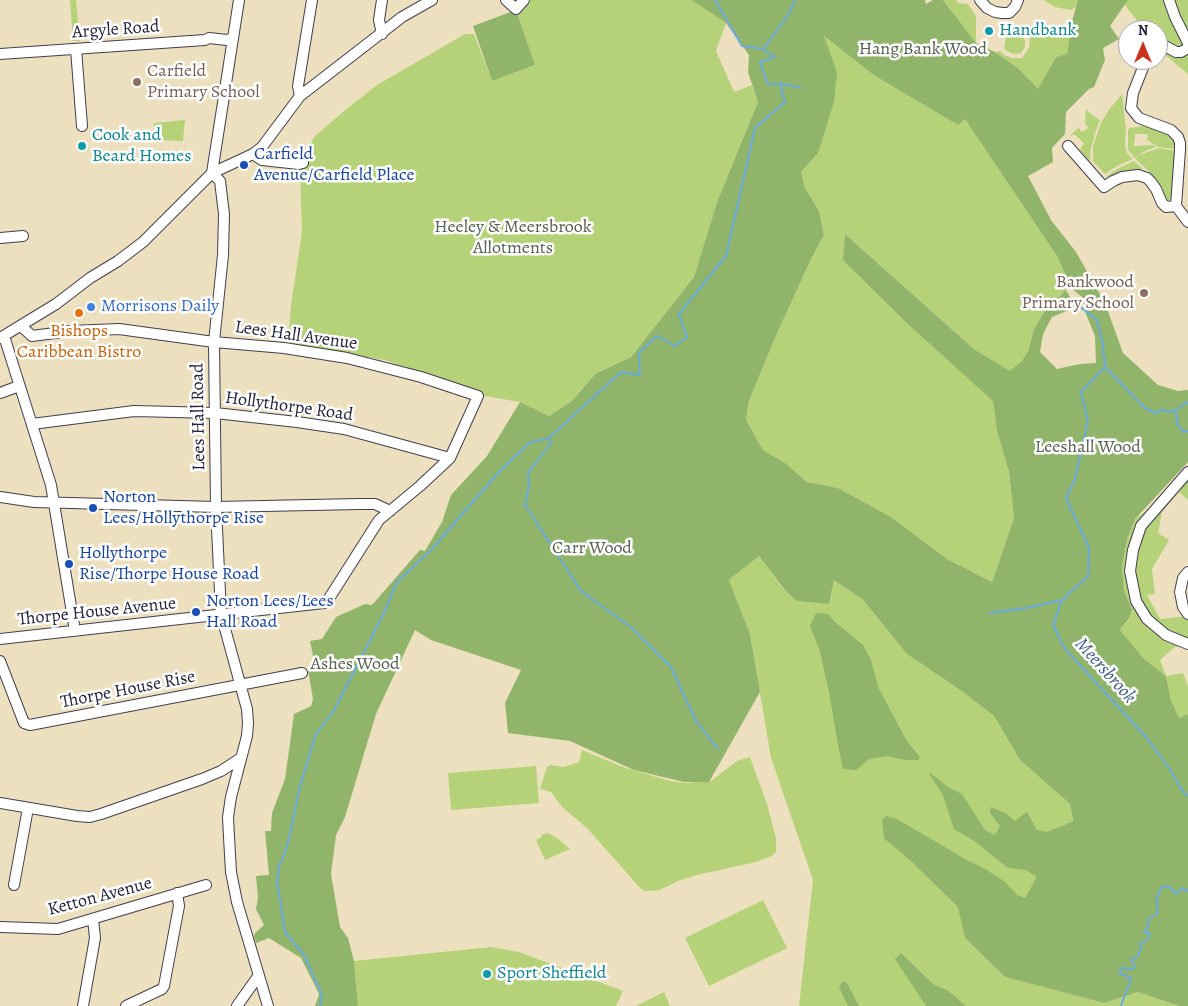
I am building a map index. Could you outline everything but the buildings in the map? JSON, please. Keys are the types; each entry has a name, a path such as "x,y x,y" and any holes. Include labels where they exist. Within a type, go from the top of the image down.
{"street":[{"path":"212,173 239,0"},
{"path":"300,96 298,86 312,0"},
{"path":"382,0 379,20 382,34"},
{"path":"75,631 51,485 44,458 2,337 56,304 143,242 212,173 253,154 262,147 300,96 408,13 432,0"},
{"path":"506,0 516,8 524,0"},
{"path":"980,0 987,8 1002,13 1009,13 1015,7 1018,0"},
{"path":"1169,0 1185,32 1188,44"},
{"name":"Argyle Road","path":"0,54 205,40 209,38 227,40 233,38"},
{"path":"1168,48 1176,52 1181,52 1188,48"},
{"path":"76,49 82,126"},
{"path":"1142,70 1133,92 1131,108 1139,118 1171,130 1180,143 1176,206 1188,222"},
{"path":"1068,146 1104,187 1122,177 1138,175 1147,178 1151,182 1162,204 1166,207 1176,206"},
{"path":"253,154 262,160 299,164 303,162"},
{"name":"Lees Hall Road","path":"212,173 220,181 224,214 223,255 214,342 216,507 221,614 247,709 248,724 247,736 230,807 231,872 244,928 268,1006"},
{"path":"0,238 23,236"},
{"name":"Lees Hall Avenue","path":"21,326 32,336 70,331 119,330 214,342 284,348 347,358 421,377 478,396"},
{"path":"0,393 19,386"},
{"name":"Thorpe House Avenue","path":"0,639 324,604 378,520 420,486 450,458 478,396"},
{"name":"Hollythorpe Road","path":"32,424 134,411 215,412 344,429 450,458"},
{"path":"1188,472 1141,526 1132,550 1130,571 1136,601 1147,619 1166,635 1188,644"},
{"path":"0,497 34,502 53,501 216,507 375,504 390,511"},
{"path":"1188,572 1183,578 1180,592 1180,600 1188,614"},
{"name":"Thorpe House Rise","path":"0,661 24,722 30,725 302,673"},
{"path":"0,803 77,816 101,814 202,779 221,771 241,758"},
{"path":"14,885 28,808"},
{"name":"Ketton Avenue","path":"0,927 55,929 206,885"},
{"path":"126,1006 162,989 164,986 179,906 177,894"},
{"path":"83,1006 96,938 93,919"},
{"path":"237,1006 259,975"}],"green space":[{"path":"70,0 76,0 80,41 73,41"},
{"name":"Heeley & Meersbrook Allotments","path":"526,0 691,0 726,23 716,51 734,92 752,85 758,102 717,202 694,277 631,357 595,374 573,400 549,416 520,402 479,395 385,360 288,343 291,305 302,232 300,166 314,137 377,85 465,34 474,34 492,81 535,65 516,10"},
{"path":"691,0 925,0 926,4 933,0 943,0 976,43 995,52 1018,68 1038,89 1056,57 1067,54 1072,21 1078,0 1128,0 1110,26 1118,40 1103,48 1105,60 1094,87 1089,89 1066,112 1065,134 1052,148 1053,162 1028,176 1051,220 1076,252 1105,303 1123,353 1158,385 1178,391 1188,390 1188,462 1135,519 1127,539 1122,568 1124,590 1132,610 1130,617 1120,630 1144,659 1166,676 1171,700 1179,718 1188,714 1188,1006 1179,1006 1138,992 1104,1003 1005,977 965,938 958,907 912,862 884,838 882,820 886,816 897,819 987,870 1005,882 1017,895 1025,898 1037,877 1026,870 1008,868 973,840 954,829 943,795 929,772 948,787 962,794 985,830 995,835 1000,826 990,813 991,807 1007,814 1015,821 1027,812 1037,830 1047,832 1072,822 1070,804 1020,760 994,716 963,692 907,654 863,600 834,580 829,604 797,601 784,589 759,556 729,580 750,634 760,692 709,782 684,782 634,770 570,741 508,733 505,703 521,670 431,640 415,630 376,714 345,817 336,835 331,874 340,927 348,938 354,961 358,1006 315,1006 319,994 301,958 269,938 256,943 255,933 264,925 256,909 258,898 256,876 269,875 265,831 271,831 272,813 285,779 294,714 311,706 313,699 308,670 314,660 310,641 322,639 336,617 365,604 372,605 420,550 425,551 442,522 451,495 487,456 520,402 549,416 573,400 595,374 631,357 694,277 717,202 758,102 748,72 749,55 726,23","holes":["824,36 875,76 958,125 965,119 1057,256 1065,274 1065,283 1082,297 1086,314 1095,336 1096,363 1057,369 1040,352 1043,334 1052,317 1076,307 1066,290 1044,312 1034,329 1028,351 1022,361 1010,371 975,350 845,234 843,260 911,327 993,401 997,431 1009,472 1014,518 992,582 947,559 891,517 838,488 807,482 785,463 763,450 746,420 749,401 774,340 824,235 819,211 805,188 801,172 818,153 834,102 837,72"]},
{"path":"943,0 956,0 958,3 968,4 976,16 976,43"},
{"path":"1043,0 1078,0 1076,7 1071,10 1055,7"},
{"path":"1128,0 1188,0 1188,74 1168,57 1168,20 1136,20 1125,5"},
{"path":"516,10 535,65 492,81 473,26"},
{"path":"1044,27 1072,27 1067,54 1056,57 1038,90 1018,68 995,52 1000,51 1012,58 1022,58 1029,48 1030,33 1033,30"},
{"path":"1007,31 1017,33 1025,40 1025,47 1021,53 1011,53 1004,49"},
{"path":"823,35 875,76 958,125 965,118 1057,256 1065,274 1066,290 1044,312 1034,329 1028,351 1022,361 1010,372 975,350 845,234 911,327 993,400 997,431 1009,472 1014,518 992,582 947,559 891,517 838,488 807,482 785,463 763,450 746,420 749,401 774,340 824,235 819,211 805,188 801,172 818,153 837,72"},
{"path":"1122,94 1126,128 1125,145 1127,153 1133,159 1105,174 1093,161 1093,146 1101,123"},
{"path":"1086,109 1100,120 1095,133 1090,130 1095,134 1090,162 1080,150 1084,143 1074,134 1070,135 1079,128 1081,132 1089,128 1085,124"},
{"path":"185,120 183,141 155,140 154,123"},
{"path":"1151,125 1166,133 1176,144 1176,149 1158,147 1146,139 1148,138 1147,134 1135,134 1134,146 1153,145 1156,147 1143,152 1135,158 1128,150 1128,130 1129,128"},
{"path":"1159,148 1177,151 1173,201 1169,202 1165,199 1150,172 1135,159 1139,155"},
{"path":"1134,161 1143,169 1124,171 1107,178 1117,169"},
{"path":"1188,480 1188,500 1179,492 1162,512 1158,533 1169,540 1152,569 1155,594 1147,595 1160,619 1188,616 1188,646 1175,647 1160,660 1166,676 1144,660 1120,630 1130,618 1132,610 1124,590 1122,568 1127,539 1135,519"},
{"path":"759,556 783,589 829,604 834,580 863,600 907,654 963,692 994,716 1020,760 1070,804 1073,820 1025,898 965,938 1005,977 1104,1003 1138,992 1179,1006 799,1006 813,880 771,758 750,634 729,580"},
{"path":"816,613 828,614 863,645 871,660 879,689 907,741 920,757 918,760 906,760 887,756 869,759 856,770 843,769 820,652 810,626"},
{"path":"1183,673 1188,686 1188,714 1179,719 1171,700 1166,676"},
{"path":"582,750 623,767 670,781 686,783 711,781 737,761 750,757 767,804 776,838 776,852 756,862 697,875 678,881 660,890 646,891 641,889 587,828 562,807 551,792 540,789 547,767 551,765 564,767 579,762"},
{"path":"536,766 539,803 451,810 448,773"},
{"path":"548,833 570,849 545,860 536,840 542,837 541,835"},
{"path":"763,900 787,948 709,986 685,938"},
{"path":"491,947 519,952 623,991 616,1006 358,1006 354,961"},
{"path":"901,953 934,985 947,990 966,1006 926,1006 895,959"},
{"path":"843,981 847,983 859,1006 848,1006 839,987"},
{"path":"664,992 670,1006 636,1006"}],"waterway":[{"path":"715,0 742,46 763,49 775,57 760,62 768,84 800,87"},
{"path":"764,48 788,15 795,0"},
{"path":"320,1006 322,995 304,955 285,932 277,881 279,867 287,847 300,786 316,734 333,712 382,617 397,582 431,550 498,473 529,443 549,438 621,372 640,375 639,353 657,336 675,346 687,337 679,314 726,256 755,128 785,102 780,84"},
{"path":"1074,302 1097,320 1103,345 1105,367 1145,408 1155,413 1163,410 1169,412 1175,410 1178,425 1184,432 1188,431"},
{"name":"Meersbrook","path":"1105,367 1081,392 1088,421 1075,479 1066,498 1089,548 1088,576 1062,600 1053,625 1065,649 1146,737 1169,768 1183,792 1188,796"},
{"path":"1175,410 1188,402"},
{"path":"549,438 551,443 528,473 529,485 525,505 581,591 632,628 671,667 696,721 718,749"},
{"path":"990,613 1027,608 1062,600"},
{"name":"Meersbrook","path":"1121,1006 1131,978 1119,973 1122,968 1133,969 1135,966 1131,960 1139,955 1142,947 1140,944 1148,939 1150,934 1144,932 1148,927 1148,919 1157,914 1158,905 1156,899 1162,887 1170,887 1175,893 1181,891 1182,888 1188,891"}],"place":[{"name":"Handbank","path":"989,31"},
{"name":"Carfield Primary School","path":"137,82"},
{"name":"Cook and Beard Homes","path":"82,146"},
{"name":"Carfield Avenue/Carfield Place","path":"244,165"},
{"name":"Bankwood Primary School","path":"1144,293"},
{"name":"Morrisons Daily","path":"91,307"},
{"name":"Bishops Caribbean Bistro","path":"79,313"},
{"name":"Norton Lees/Hollythorpe Rise","path":"93,508"},
{"name":"Hollythorpe Rise/Thorpe House Road","path":"69,564"},
{"name":"Norton Lees/Lees Hall Road","path":"196,612"},
{"name":"Sport Sheffield","path":"487,974"}],"park label":[{"name":"Hang Bank Wood","path":"923,50"},
{"name":"Leeshall Wood","path":"1088,448"},
{"name":"Carr Wood","path":"592,549"},
{"name":"Ashes Wood","path":"355,665"}]}
